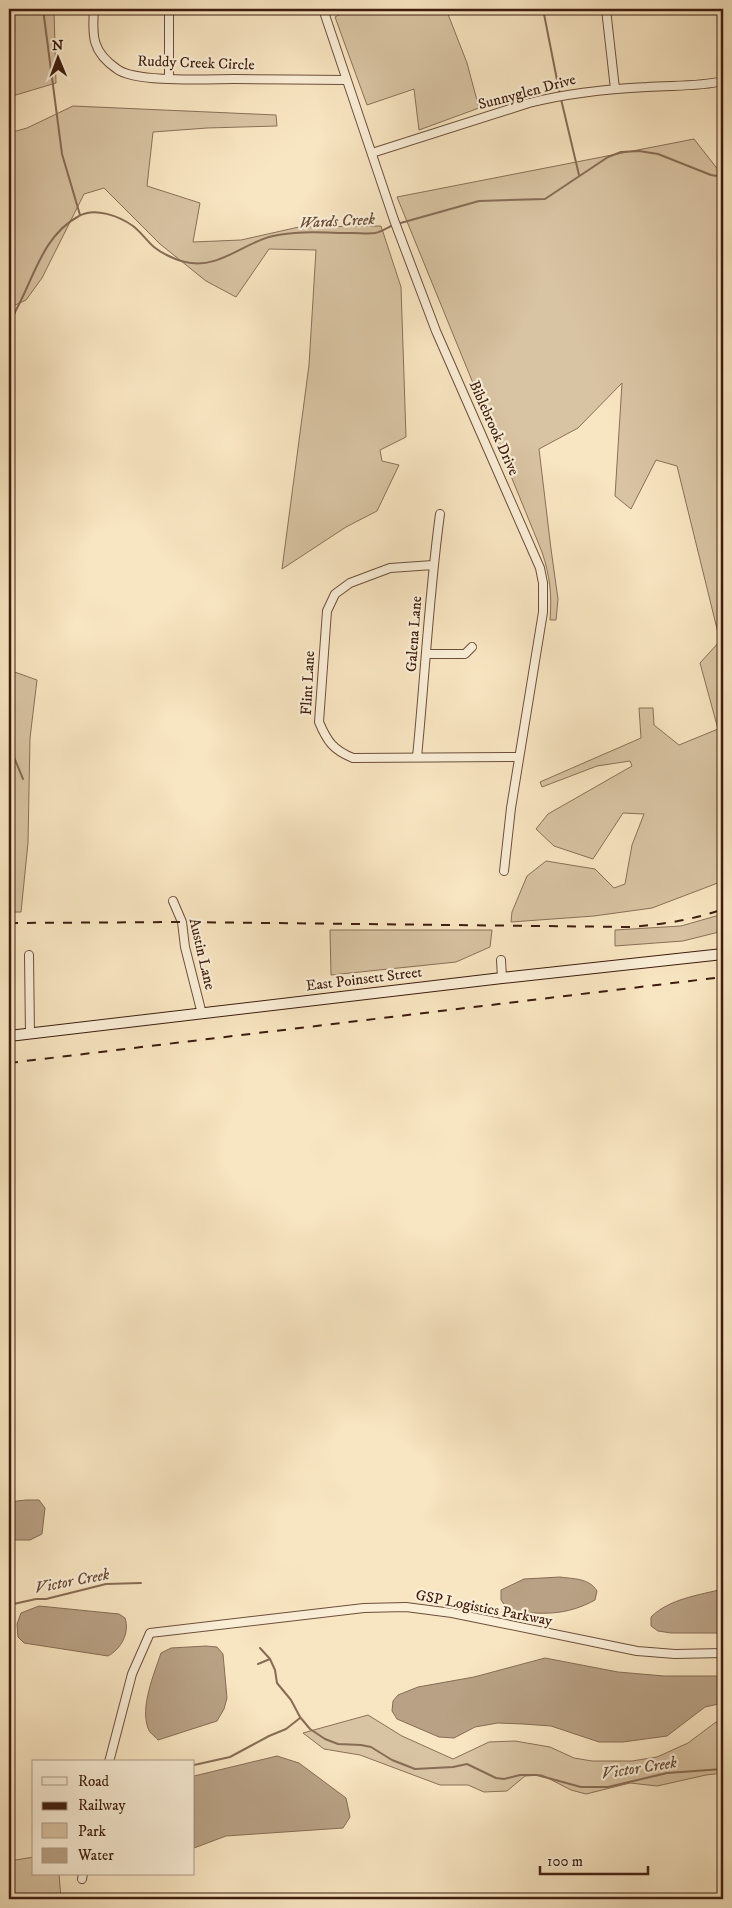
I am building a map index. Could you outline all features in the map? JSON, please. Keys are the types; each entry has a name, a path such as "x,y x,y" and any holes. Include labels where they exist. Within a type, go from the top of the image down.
{"main road":[{"name":"East Poinsett Street","path":"9,1036 723,954"}],"street":[{"name":"Ruddy Creek Circle","path":"94,9 93,38 99,52 118,71 132,76 346,80"},
{"path":"169,9 169,78"},
{"name":"Biblebrook Drive","path":"323,9 395,223 436,331 540,568 543,583 543,612 508,829 504,871"},
{"path":"606,9 615,88"},
{"name":"Sunnyglen Drive","path":"372,153 529,103 578,92 723,82"},
{"name":"Galena Lane","path":"417,757 433,565 440,514"},
{"name":"Flint Lane","path":"433,565 390,568 350,583 335,594 326,611 319,722 326,737 339,752 353,758 519,757"},
{"path":"427,654 465,654 472,647"},
{"name":"Austin Lane","path":"173,901 182,922 185,947 202,1014"},
{"path":"28,955 30,1034"},
{"path":"501,960 502,978"},
{"name":"GSP Logistics Parkway","path":"110,1760 132,1674 150,1633 364,1608 406,1607 452,1613 637,1651 675,1654 723,1653"}],"green space":[{"path":"9,9 54,9 56,83 9,97"},
{"path":"350,9 446,9 467,63 479,108 419,130 414,89 367,105 335,17"},
{"path":"73,106 276,115 277,126 153,132 147,186 200,203 193,242 241,240 299,227 381,226 401,287 406,437 380,450 382,461 399,465 377,511 346,527 282,569 309,365 316,250 269,249 236,297 206,281 160,244 104,188 84,194 42,278 26,300 9,308 9,133 27,128"},
{"path":"694,139 723,176 723,881 652,908 594,916 511,922 512,912 527,876 546,861 595,869 614,888 625,884 632,845 644,814 623,813 593,859 554,846 536,829 548,814 632,766 630,761 597,766 542,787 540,782 641,738 639,708 653,708 654,725 679,745 718,729 700,663 720,641 677,466 656,460 631,509 615,496 622,383 578,428 539,449 558,599 556,620 550,620 550,586 542,552 397,197"},
{"path":"9,670 37,680 30,738 28,843 21,912 9,912"},
{"path":"723,914 723,931 683,941 615,946 615,930 681,926"},
{"path":"330,930 492,930 490,947 456,962 331,975"},
{"path":"368,1715 402,1736 453,1759 489,1742 515,1741 550,1747 574,1758 592,1761 632,1761 657,1757 688,1743 716,1722 723,1721 723,1773 657,1786 630,1783 586,1794 571,1790 542,1775 525,1776 507,1791 484,1792 468,1785 440,1785 360,1755 324,1749 303,1733"},
{"path":"32,1857 32,1876 59,1876 61,1899 9,1899 9,1861"}],"water":[{"path":"39,1500 45,1508 42,1534 30,1540 9,1540 9,1502"},
{"path":"560,1577 581,1580 590,1584 597,1591 595,1600 563,1612 531,1613 508,1610 501,1600 501,1590 524,1579"},
{"path":"723,1589 723,1633 671,1633 658,1631 651,1626 651,1617 666,1606"},
{"path":"39,1606 119,1614 125,1618 125,1635 117,1649 108,1656 24,1643 18,1637 17,1624 21,1613"},
{"path":"217,1647 223,1654 227,1698 224,1709 217,1721 158,1740 149,1730 146,1710 149,1690 161,1653 171,1648"},
{"path":"545,1658 618,1672 664,1676 723,1676 723,1703 705,1707 667,1736 623,1742 599,1742 551,1726 498,1723 475,1727 454,1738 439,1737 397,1719 392,1711 393,1701 398,1695 418,1687 474,1677"},
{"path":"277,1756 299,1763 346,1798 350,1817 343,1828 226,1836 195,1848 195,1776"}],"waterway":[{"path":"43,9 62,154 80,215"},
{"path":"543,9 560,95"},
{"path":"561,99 579,175"},
{"name":"Wards Creek","path":"397,224 479,201 545,199 608,157 621,152 639,151 658,154 711,175 723,177"},
{"name":"Wards Creek","path":"9,322 45,250 54,237 65,225 85,213 107,214 121,219 136,228 151,245 161,252 181,261 197,263 220,259 262,239 283,234 303,232 372,233 380,232 393,225"},
{"name":"Wards Creek","path":"9,308 15,313"},
{"path":"9,745 23,779"},
{"name":"Victor Creek","path":"9,1605 36,1599 46,1599 106,1584 141,1583"},
{"name":"Victor Creek","path":"260,1648 270,1659 275,1670 277,1683 310,1729 325,1739 338,1744 371,1747 392,1760 415,1769 453,1767 467,1764 496,1778 504,1779 520,1775 537,1775 581,1787 608,1787 667,1773 723,1769"},
{"path":"258,1664 270,1659"},
{"path":"195,1765 230,1757 286,1729 300,1718"}],"railway":[{"path":"9,923 182,922 632,927 678,921 723,909"},
{"path":"9,1063 723,977"}]}
